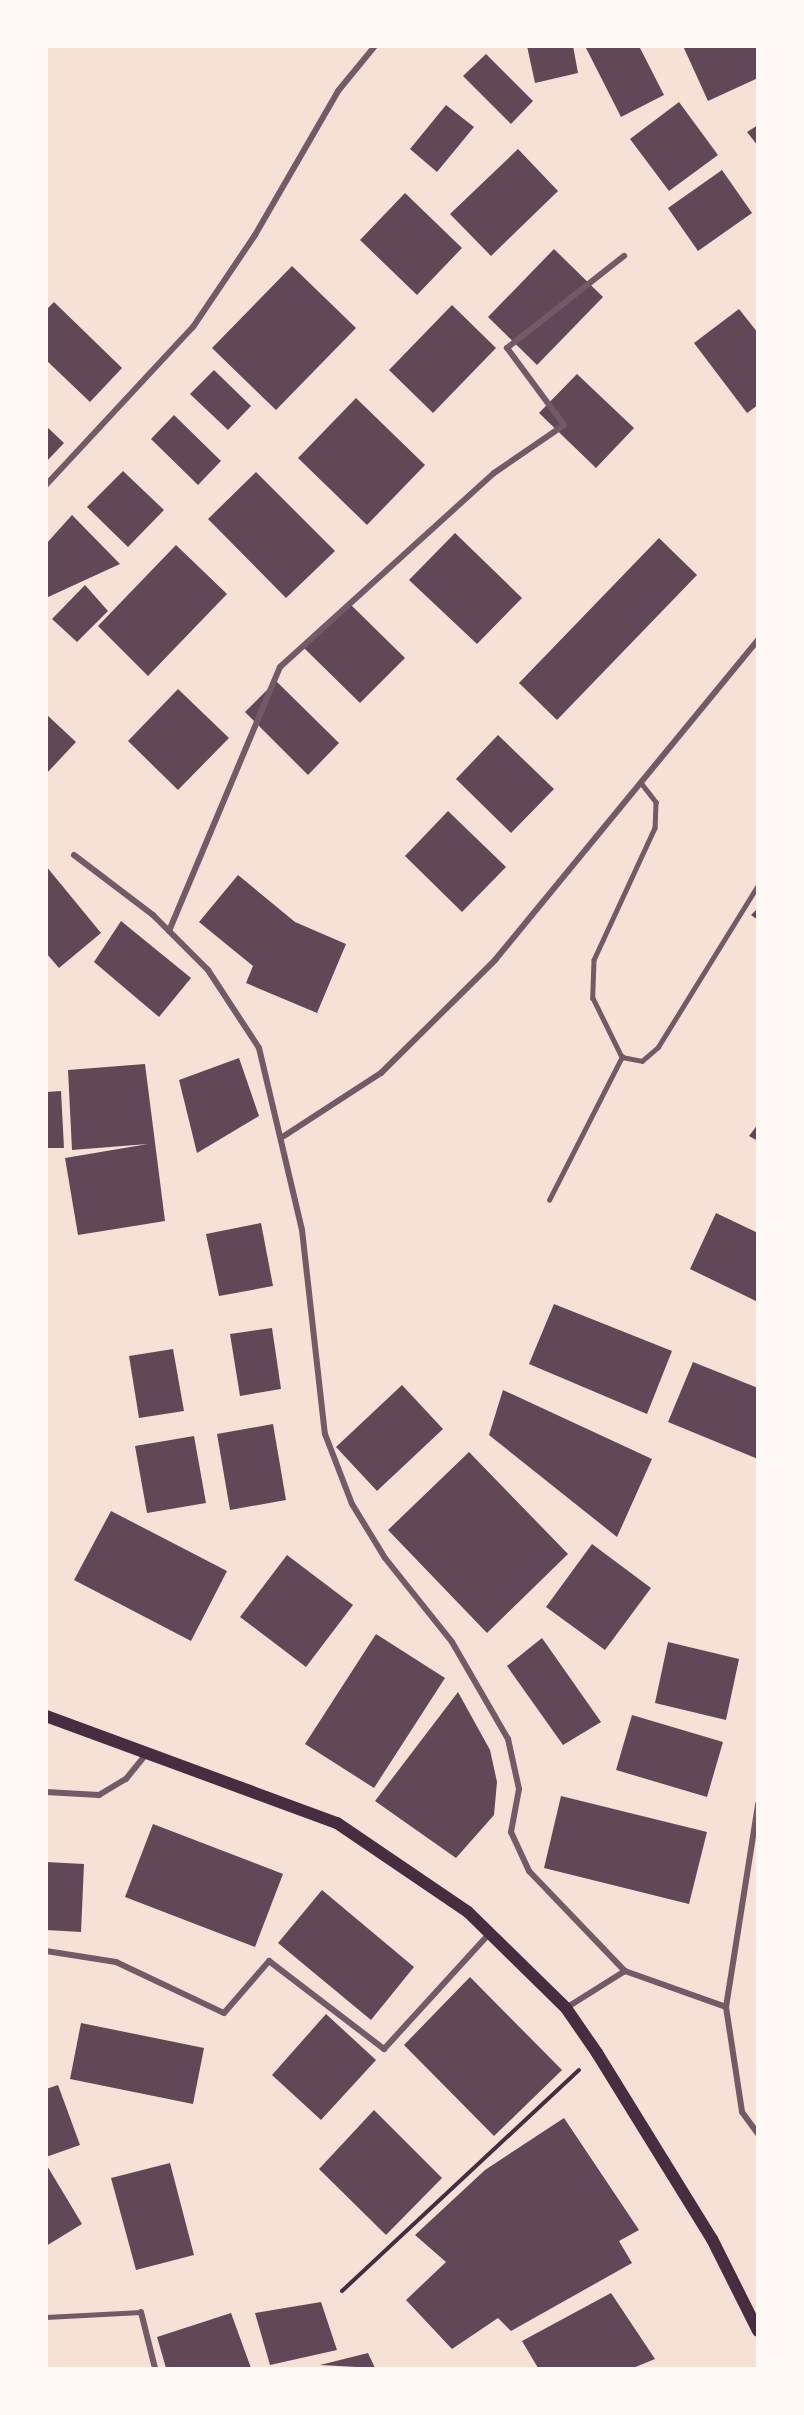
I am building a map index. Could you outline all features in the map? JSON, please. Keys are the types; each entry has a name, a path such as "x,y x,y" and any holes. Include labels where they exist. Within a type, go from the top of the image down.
{"main road":[{"path":"46,1716 149,1750 337,1823 468,1912 566,2008 597,2053 712,2239 758,2331"}],"street":[{"path":"46,485 193,327 255,236 338,92 375,46"},
{"path":"169,931 280,667 494,473 564,425 507,348 624,256"},
{"path":"284,1136 381,1073 495,960 642,784 758,640"},
{"path":"74,855 169,931 208,970 259,1048 284,1136 302,1230 325,1434 352,1504 385,1558 452,1642 508,1739 519,1789 511,1832 529,1871 625,1971 726,2007"},
{"path":"46,1792 99,1795 126,1779 149,1750"},
{"path":"758,1804 726,2007 742,2112 758,2134"},
{"path":"46,1951 116,1962 224,2013 269,1960 384,2049 490,1933"},
{"path":"566,2008 625,1971"},
{"path":"141,2312 156,2368"}],"lane":[{"path":"622,1057 593,998 594,960 655,828 656,802 642,784"},
{"path":"622,1057 642,1061 658,1047 758,885"},
{"path":"549,1200 622,1057"},
{"path":"46,2317 141,2312"}],"path":[{"path":"342,2291 597,2053"}],"building":[{"path":"527,46 573,46 578,73 535,83"},
{"path":"585,46 639,46 664,95 621,117"},
{"path":"683,46 758,46 758,78 708,101"},
{"path":"486,54 533,101 511,124 463,76"},
{"path":"679,102 718,155 669,191 630,139"},
{"path":"446,105 474,127 437,172 410,149"},
{"path":"758,125 758,146 747,132"},
{"path":"518,149 558,191 491,256 450,214"},
{"path":"722,170 752,213 698,251 668,208"},
{"path":"405,193 462,248 417,295 360,240"},
{"path":"554,249 603,297 537,365 488,317"},
{"path":"292,266 356,328 276,410 212,348"},
{"path":"54,302 122,368 90,402 46,360 46,310"},
{"path":"452,305 496,348 433,413 389,370"},
{"path":"739,309 758,333 758,405 747,413 694,343"},
{"path":"214,370 251,406 228,430 190,394"},
{"path":"577,374 634,428 596,468 539,413"},
{"path":"356,398 425,465 367,525 298,458"},
{"path":"174,415 221,461 198,485 151,439"},
{"path":"46,426 64,443 46,462"},
{"path":"123,471 164,510 128,547 87,507"},
{"path":"256,472 335,551 286,598 208,519"},
{"path":"72,515 120,564 46,598 46,544"},
{"path":"455,533 522,598 477,644 409,580"},
{"path":"659,538 697,575 557,720 519,683"},
{"path":"176,545 227,594 148,676 98,626"},
{"path":"85,585 108,611 77,642 52,619"},
{"path":"348,602 405,658 360,703 303,647"},
{"path":"276,681 339,743 308,775 245,712"},
{"path":"178,689 229,738 178,790 128,741"},
{"path":"46,714 76,742 46,774"},
{"path":"498,735 554,789 511,833 456,779"},
{"path":"448,811 506,867 462,912 405,856"},
{"path":"46,866 101,933 59,968 46,953"},
{"path":"238,875 295,922 346,944 317,1013 246,983 253,966 199,922"},
{"path":"758,908 758,920 751,915"},
{"path":"121,921 191,978 159,1017 94,962"},
{"path":"239,1058 259,1116 197,1153 179,1080"},
{"path":"145,1064 165,1221 78,1235 65,1158 148,1144 72,1150 68,1070"},
{"path":"61,1091 64,1148 46,1148 46,1092"},
{"path":"758,1124 758,1141 749,1136"},
{"path":"716,1213 758,1233 758,1302 690,1269"},
{"path":"261,1223 273,1286 219,1296 206,1234"},
{"path":"554,1304 672,1351 647,1414 529,1364"},
{"path":"272,1328 281,1389 240,1396 230,1334"},
{"path":"173,1349 184,1411 139,1418 129,1356"},
{"path":"693,1362 758,1388 758,1459 668,1422"},
{"path":"402,1385 443,1429 377,1491 336,1447"},
{"path":"503,1390 652,1459 617,1537 489,1435"},
{"path":"273,1424 286,1500 230,1510 217,1434"},
{"path":"194,1436 206,1503 147,1513 135,1446"},
{"path":"469,1452 568,1554 487,1633 388,1530"},
{"path":"111,1511 227,1571 191,1641 74,1580"},
{"path":"592,1544 651,1588 605,1650 546,1607"},
{"path":"287,1555 353,1605 306,1667 240,1617"},
{"path":"376,1634 445,1678 374,1788 305,1744"},
{"path":"542,1638 601,1722 563,1745 507,1666"},
{"path":"668,1642 739,1659 726,1720 655,1703"},
{"path":"458,1692 490,1750 497,1782 494,1815 456,1858 375,1801"},
{"path":"632,1715 723,1742 707,1797 616,1770"},
{"path":"561,1796 707,1832 689,1904 544,1868"},
{"path":"153,1824 283,1874 255,1947 125,1897"},
{"path":"46,1862 84,1864 81,1932 46,1930"},
{"path":"322,1890 414,1967 371,2020 278,1943"},
{"path":"470,1977 562,2070 494,2136 404,2045"},
{"path":"326,2014 376,2060 321,2120 272,2075"},
{"path":"81,2023 204,2048 193,2104 70,2079"},
{"path":"58,2085 80,2145 46,2157 46,2089"},
{"path":"374,2110 442,2178 386,2235 319,2169"},
{"path":"564,2118 639,2230 619,2241 632,2263 511,2331 498,2318 452,2349 406,2300 446,2262 415,2235 485,2170"},
{"path":"170,2163 194,2255 136,2270 111,2178"},
{"path":"46,2164 82,2224 46,2246"},
{"path":"611,2293 655,2359 633,2368 538,2368 522,2341"},
{"path":"321,2302 337,2350 270,2365 255,2313"},
{"path":"231,2313 251,2368 166,2368 157,2337"},
{"path":"368,2353 375,2368 320,2365"}]}
